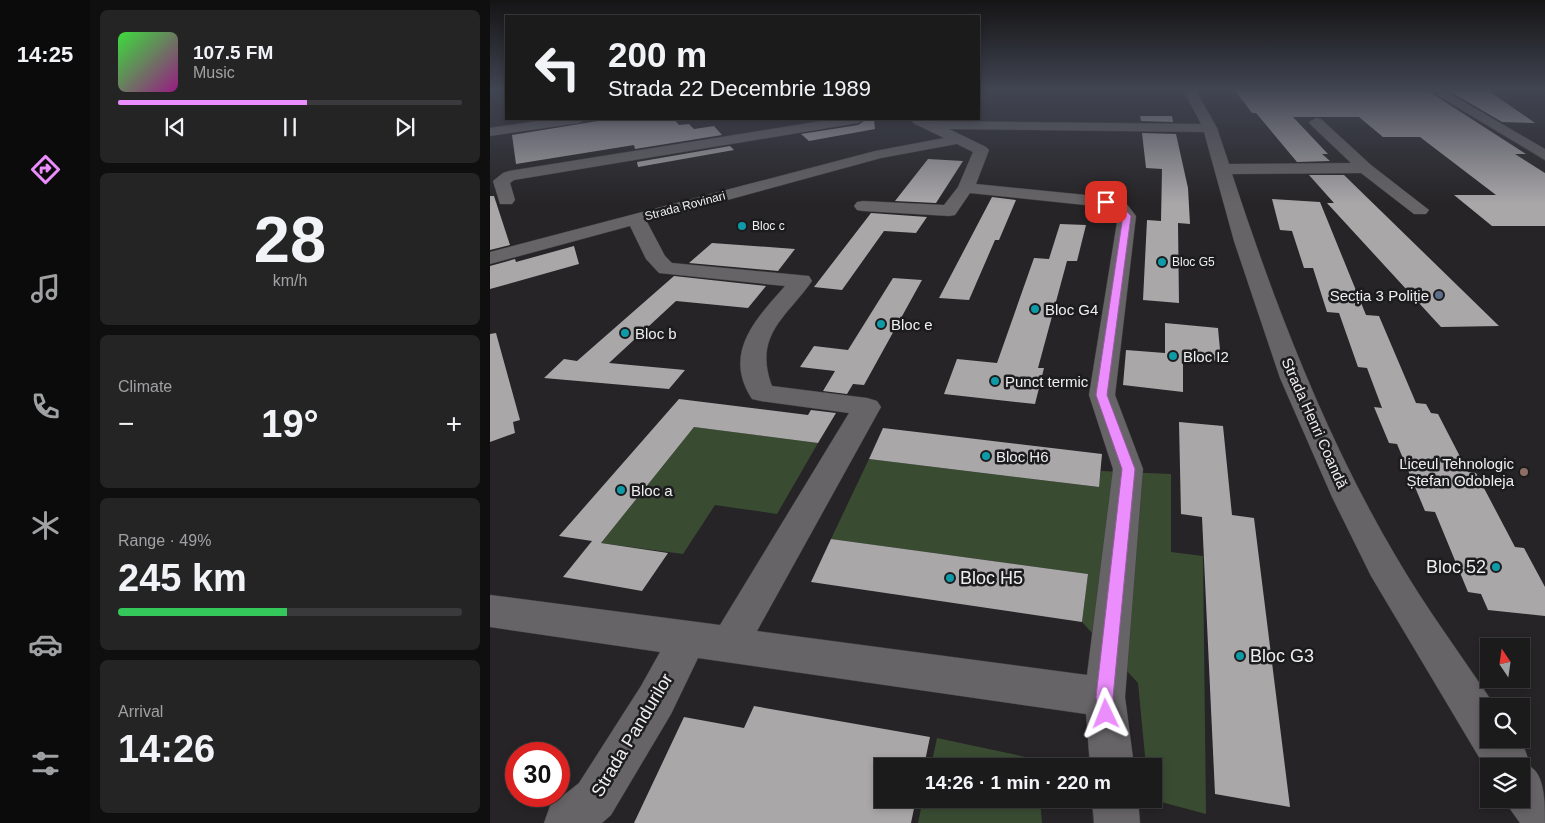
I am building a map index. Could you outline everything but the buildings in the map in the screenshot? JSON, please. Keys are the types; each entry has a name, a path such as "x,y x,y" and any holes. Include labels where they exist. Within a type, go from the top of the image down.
{"street":[{"path":"490,132 521,127"},
{"path":"506,200 501,181 509,176 807,127"},
{"name":"Strada Rovinari","path":"880,154 913,127"},
{"path":"863,206 949,211 966,187 981,150 922,127"},
{"path":"1152,127 1210,128"},
{"path":"1322,127 1365,168 1420,210"},
{"path":"1498,127 1545,155"},
{"name":"Strada Henri Coandă","path":"1210,128 1244,240 1290,369 1348,497 1383,566 1480,721"},
{"name":"Strada Rovinari","path":"490,258 880,154 956,140"},
{"path":"1223,169 1365,168"},
{"path":"966,187 982,191 1106,202 1119,206 1127,216 1102,395 1128,469 1105,697 1111,758"},
{"path":"636,219 656,259 666,269 801,281 758,334 753,347 751,353 753,375 761,393 867,407 729,645"},
{"path":"490,611 1105,697"},
{"name":"Strada Pandurilor","path":"567,823 595,799 656,700 687,638"},
{"path":"1530,798 1545,819"},
{"path":"1116,808 1117,823"}],"green space":[{"path":"694,427 818,443 777,514 715,505 683,554 601,543"},
{"path":"869,459 1098,487 1101,471 1171,474 1171,552 1203,556 1206,814 1162,802 1162,758 1145,758 1138,683 1082,622 1088,574 831,539"},
{"path":"937,738 1030,758 933,758"},
{"path":"921,808 1041,808 1042,823 918,823"}],"place":[{"name":"Bloc c","path":"742,226"},
{"name":"Bloc G5","path":"1162,262"},
{"name":"Secția 3 Poliție","path":"1439,295"},
{"name":"Bloc G4","path":"1035,309"},
{"name":"Bloc e","path":"881,324"},
{"name":"Bloc b","path":"625,333"},
{"name":"Bloc I2","path":"1173,356"},
{"name":"Punct termic","path":"995,381"},
{"name":"Bloc H6","path":"986,456"},
{"name":"Liceul Tehnologic Ștefan Odobleja","path":"1524,472"},
{"name":"Bloc a","path":"621,490"},
{"name":"Bloc 52","path":"1496,567"},
{"name":"Bloc H5","path":"950,578"},
{"name":"Bloc G3","path":"1240,656"}],"route":[{"path":"1106,202 1119,206 1125,211 1127,216 1102,395 1128,469 1105,697 1106,714"}]}
